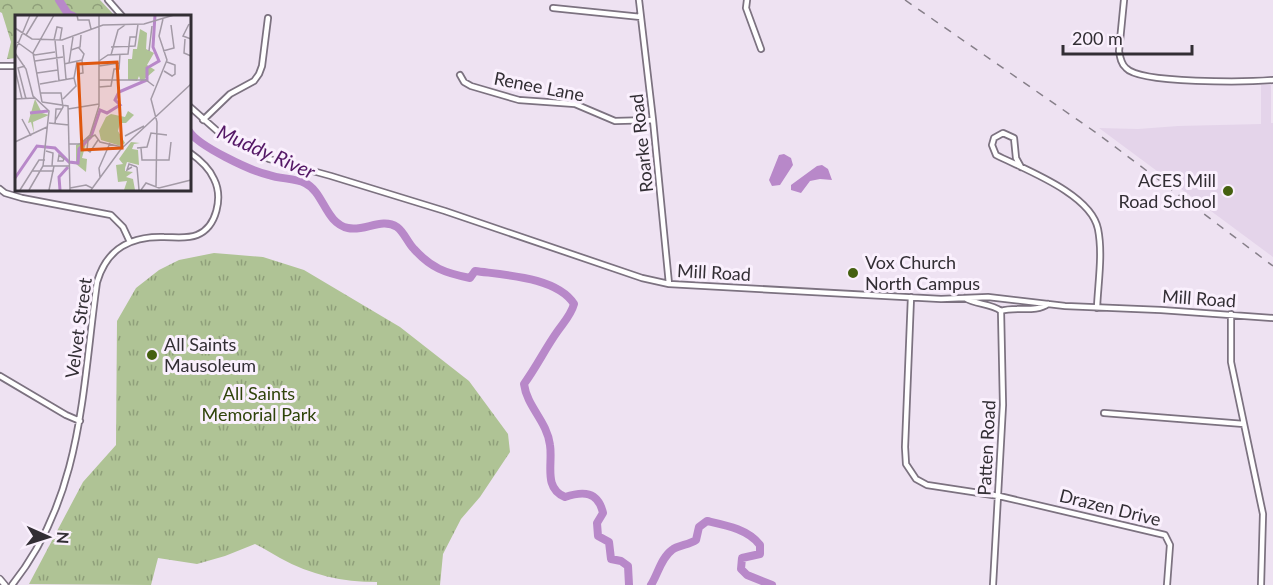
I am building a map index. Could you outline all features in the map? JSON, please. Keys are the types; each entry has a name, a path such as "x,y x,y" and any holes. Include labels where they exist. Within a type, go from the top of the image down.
{"main road":[{"path":"0,579 5,585"}],"street":[{"path":"108,0 121,15"},
{"name":"Roarke Road","path":"639,0 654,120 669,284"},
{"path":"747,0 746,8 761,49"},
{"path":"1124,0 1119,51 1120,59 1126,69 1140,76 1189,80 1273,80"},
{"path":"553,8 641,17"},
{"path":"203,120 230,94 254,81 259,74 268,18"},
{"name":"Renee Lane","path":"460,75 464,82 519,100 575,104 615,121 654,120"},
{"name":"Mill Road","path":"190,107 224,137 269,159 445,212 642,278 669,284 941,299 994,298 1097,308 1273,318"},
{"path":"1021,167 1016,158 1014,138 1009,134 998,135 992,145 996,155 1073,195 1096,221 1099,240 1097,308"},
{"name":"Velvet Street","path":"12,585 32,556 55,513 70,470 80,421 98,282 106,261 118,249 130,242 148,237 194,236 209,227 214,218 218,200 216,182 205,165 190,153"},
{"path":"0,189 5,193 22,198 111,215 123,227 130,242"},
{"path":"911,297 906,464 916,479 927,485 999,496"},
{"path":"964,298 991,305 1001,311 1015,308 1042,308 1048,304"},
{"name":"Patten Road","path":"993,585 1004,405 1001,311"},
{"path":"1231,314 1231,362 1263,514 1261,585"},
{"path":"0,376 66,416 80,421"},
{"path":"1104,412 1244,424"},
{"name":"Drazen Drive","path":"999,496 1165,535 1170,545 1167,585"}],"shaded area":[{"name":"ACES Mill Road School","path":"1261,85 1271,85 1273,257 1099,128 1138,129 1261,124"},
{"path":"784,154 791,158 793,165 780,185 772,186 769,180 779,155"},
{"path":"822,165 828,169 832,180 810,181 801,193 791,190 791,185 817,166"}],"green space":[{"path":"0,0 100,0 114,15 15,15 15,58 7,59 11,42 0,12"},
{"name":"All Saints Memorial Park","path":"214,253 263,257 304,270 400,327 469,381 508,434 510,452 480,497 461,519 443,554 440,585 377,585 377,582 351,581 327,576 303,569 255,544 197,564 158,558 151,585 29,584 83,482 116,445 117,321 136,288 159,270 179,260"}],"waterway":[{"name":"Muddy River","path":"59,0 70,15"},
{"name":"Muddy River","path":"190,132 203,144 238,163 261,173 305,183 311,187 329,214 340,225 354,229 379,224 391,224 397,227 412,247 426,261 439,269 470,278 475,271 515,276 543,283 566,295 574,304 571,312 524,384 529,400 548,436 551,452 550,475 554,488 565,497 589,494 597,500 603,513 597,523 598,536 609,542 611,559 621,561 628,566 629,585"},
{"name":"Muddy River","path":"651,585 668,553 674,548 696,540 699,527 707,521 736,528 755,540 760,545 760,554 742,558 741,569 747,575 772,585"}],"railway":[{"path":"905,0 1098,134 1273,266"}],"place":[{"name":"ACES Mill Road School","path":"1228,191"},
{"name":"Vox Church North Campus","path":"853,273"},
{"name":"All Saints Mausoleum","path":"152,355"}]}
